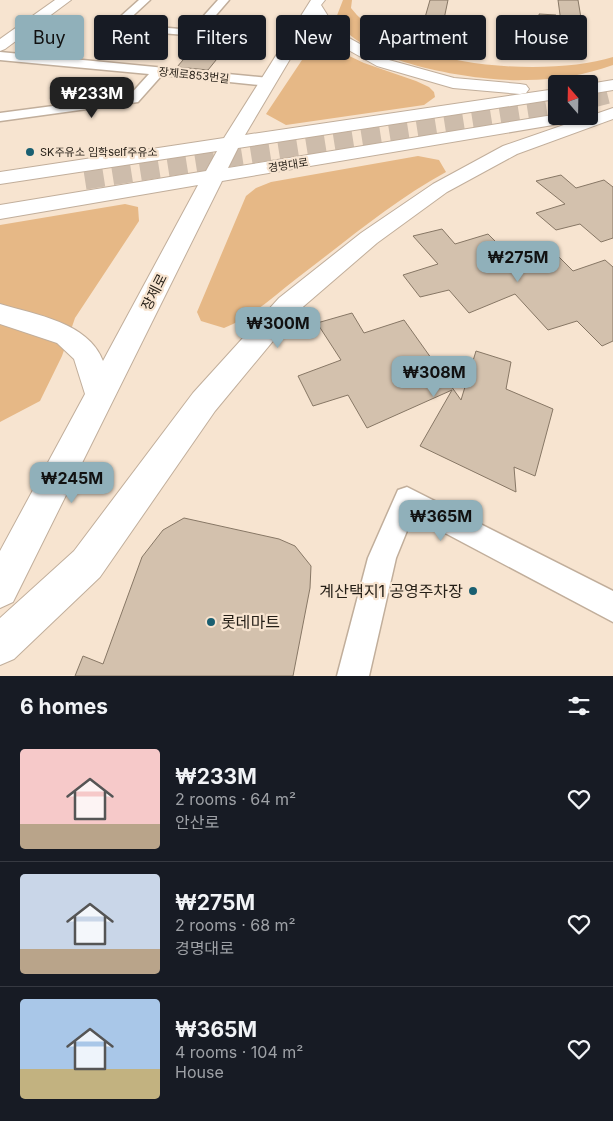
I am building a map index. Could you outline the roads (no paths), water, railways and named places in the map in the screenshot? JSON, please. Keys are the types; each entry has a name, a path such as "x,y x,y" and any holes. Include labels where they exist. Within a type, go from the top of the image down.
{"main road":[{"path":"0,46 64,0"},
{"path":"317,3 332,35 383,62 411,72 453,83 487,87 548,87"},
{"name":"장제로","path":"0,589 231,143 317,3"},
{"path":"598,86 613,84"},
{"name":"경명대로","path":"0,194 84,181 231,143 548,95"},
{"path":"598,112 613,109"},
{"path":"0,645 87,564 204,402 288,305 369,238 440,188 510,150 613,113"},
{"name":"경명대로","path":"0,178 84,181 215,177 548,121"},
{"name":"경명대로","path":"0,212 84,181"},
{"path":"0,314 67,336 86,354 100,396"}],"street":[{"path":"145,0 115,27 194,34 224,0"},
{"name":"장제로853번길","path":"0,56 269,82"},
{"path":"0,117 133,99 159,71"},
{"path":"353,676 382,558 407,499 613,607"}],"tunnel":[{"path":"598,97 613,93"},
{"path":"85,180 548,107"}],"place":[{"name":"SK주유소 임학self주유소","path":"30,152"},
{"name":"계산택지1 공영주차장","path":"473,591"},
{"name":"롯데마트","path":"211,622"}]}
